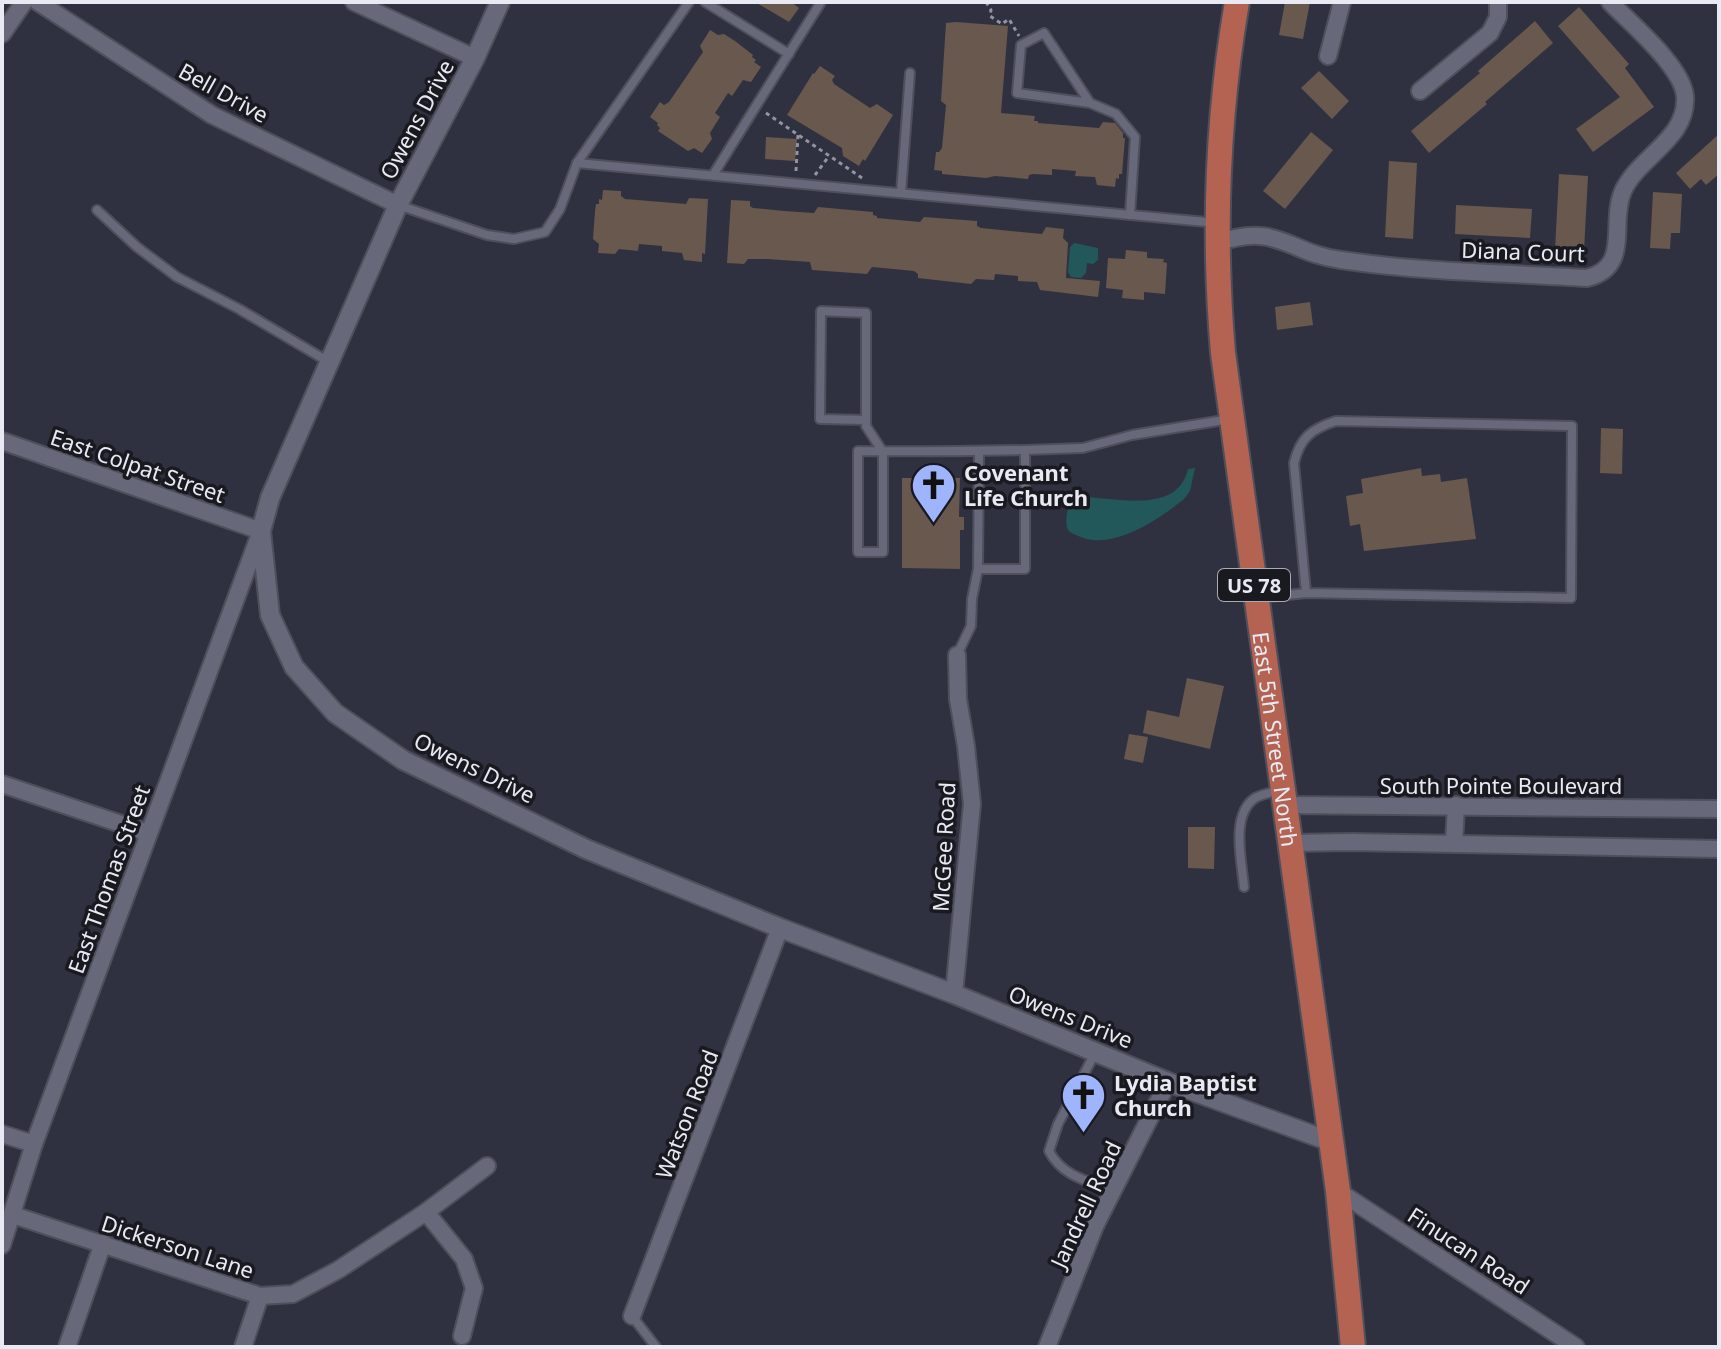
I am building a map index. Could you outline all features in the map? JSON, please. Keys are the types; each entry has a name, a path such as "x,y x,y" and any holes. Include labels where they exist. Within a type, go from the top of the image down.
{"main road":[{"name":"East 5th Street North","path":"1237,2 1221,134 1218,233 1222,340 1338,1191 1352,1339"}],"street":[{"path":"2,34 24,2"},
{"name":"Bell Drive","path":"38,2 212,115 398,205"},
{"path":"354,2 475,58"},
{"name":"Owens Drive","path":"500,2 475,58 398,205 270,498 261,531 270,615 294,667 335,713 403,760 586,849 1168,1082 1329,1141"},
{"path":"1328,56 1342,2"},
{"path":"1420,91 1490,33 1498,17 1498,2"},
{"name":"Diana Court","path":"1218,233 1282,239 1320,256 1340,260 1587,278 1604,271 1615,258 1618,206 1622,194 1636,170 1676,131 1685,97 1678,74 1610,2"},
{"name":"East Colpat Street","path":"2,441 261,531"},
{"name":"East Thomas Street","path":"2,1245 34,1144 261,531"},
{"name":"McGee Road","path":"954,994 972,804 958,699 957,655"},
{"path":"2,784 148,833"},
{"name":"South Pointe Boulevard","path":"1282,797 1456,805 1719,809"},
{"path":"1454,844 1456,805"},
{"path":"1289,843 1719,849"},
{"name":"Watson Road","path":"632,1316 780,928"},
{"name":"Jandrell Road","path":"1047,1347 1095,1226 1168,1082"},
{"path":"2,1134 34,1144"},
{"name":"Dickerson Lane","path":"13,1215 260,1296 293,1294 338,1270 426,1212 487,1166"},
{"name":"Finucan Road","path":"1338,1191 1576,1347"},
{"path":"426,1212 464,1259 474,1288 462,1336"},
{"path":"67,1347 103,1243"},
{"path":"243,1347 260,1296"}],"lane":[{"path":"398,205 487,235 514,239 545,232 560,209 577,163 689,2"},
{"path":"705,2 789,54"},
{"path":"713,175 821,2"},
{"path":"1090,103 1044,33 1021,45 1017,93 1090,103 1116,114 1135,137 1130,215"},
{"path":"901,193 910,73"},
{"path":"577,163 1130,215 1218,233"},
{"path":"97,210 137,247 177,277 329,362"},
{"path":"866,420 820,419 821,311 866,313 866,420 866,426 883,452 883,552 858,552 858,451 883,452 979,451 1083,448 1132,435 1231,419"},
{"path":"1256,599 1306,593 1571,598 1572,426 1336,421 1306,435 1298,447 1294,463 1306,593"},
{"path":"978,569 1025,569 1025,450"},
{"path":"957,655 971,626 978,569 979,451"},
{"path":"1244,887 1240,836 1242,817 1255,799 1282,797"},
{"path":"1096,1052 1058,1124 1049,1151 1056,1166 1073,1176 1113,1190"},
{"path":"632,1316 656,1347"}],"path":[{"path":"986,2 991,10 990,16 1002,24 1009,19 1024,44"},
{"path":"756,106 881,191"},
{"path":"795,183 798,135"},
{"path":"808,184 829,156"}],"shaded area":[{"path":"1074,243 1098,248 1098,260 1093,264 1087,263 1086,273 1081,278 1071,277 1068,272 1070,247"},
{"path":"1195,468 1190,491 1184,499 1133,532 1104,540 1089,539 1068,529 1067,511 1073,497 1156,499 1170,494 1181,484 1188,469"}],"building":[{"path":"755,2 791,2 799,8 789,22"},
{"path":"1285,2 1310,2 1303,39 1279,35"},
{"path":"1579,7 1629,64 1625,68 1654,107 1593,152 1576,129 1620,97 1558,26"},
{"path":"1535,21 1553,43 1429,153 1411,131 1480,73 1478,71"},
{"path":"946,23 1008,26 1001,113 1035,116 1034,121 1038,123 1099,128 1103,122 1115,123 1125,138 1122,174 1119,174 1119,179 1116,178 1115,187 1097,185 1095,177 1075,176 1076,171 1052,169 1052,175 1033,174 1028,179 942,174 942,171 934,170 936,152 942,148 946,105 941,101"},
{"path":"710,30 735,41 753,55 754,62 761,67 751,82 743,80 732,96 728,93 715,113 720,117 710,133 712,139 702,153 694,148 688,151 658,131 658,123 650,117 660,102 664,105 669,102 703,52 700,46"},
{"path":"820,66 835,76 832,80 834,84 870,108 877,104 893,115 859,166 843,156 842,148 787,115"},
{"path":"1319,71 1349,101 1332,119 1301,88"},
{"path":"1311,132 1333,150 1285,209 1263,191"},
{"path":"1719,134 1719,174 1706,185 1701,179 1690,189 1676,173"},
{"path":"766,137 797,139 795,161 765,159"},
{"path":"1389,161 1417,163 1413,239 1385,237"},
{"path":"1559,174 1588,176 1584,251 1555,250"},
{"path":"603,190 621,191 625,199 686,204 689,198 708,199 702,262 684,260 682,253 662,251 662,246 639,244 638,251 619,249 615,254 598,253 599,244 593,239 595,211 599,199 602,200"},
{"path":"1653,192 1682,194 1680,233 1671,233 1670,249 1650,248"},
{"path":"731,200 750,201 753,208 784,211 814,213 818,207 873,212 877,218 920,222 924,217 977,221 977,226 981,228 1042,234 1046,227 1064,229 1063,238 1068,243 1066,278 1100,281 1098,297 1040,290 1037,282 1018,281 1018,276 995,274 994,280 976,279 971,284 918,278 914,271 872,267 867,274 812,270 810,262 748,259 744,264 727,263"},
{"path":"1456,205 1532,209 1530,238 1455,234"},
{"path":"1126,250 1147,252 1147,258 1164,259 1163,262 1167,263 1165,294 1144,292 1144,300 1122,298 1123,290 1106,288 1108,258 1125,259"},
{"path":"1310,302 1313,325 1277,330 1275,307"},
{"path":"1601,428 1623,429 1622,474 1600,473"},
{"path":"1421,468 1422,476 1440,474 1441,482 1467,478 1476,539 1364,551 1360,524 1350,526 1346,496 1363,493 1361,479"},
{"name":"Covenant Life Church","path":"902,478 960,478 959,517 964,517 964,530 960,530 960,569 902,568"},
{"path":"1187,678 1224,686 1210,749 1143,733 1147,710 1179,717"},
{"path":"1129,734 1148,737 1143,763 1124,759"},
{"path":"1188,827 1215,827 1214,869 1188,868"}],"place":[{"name":"Covenant Life Church","path":"933,524"},
{"name":"Lydia Baptist Church","path":"1083,1134"}]}
